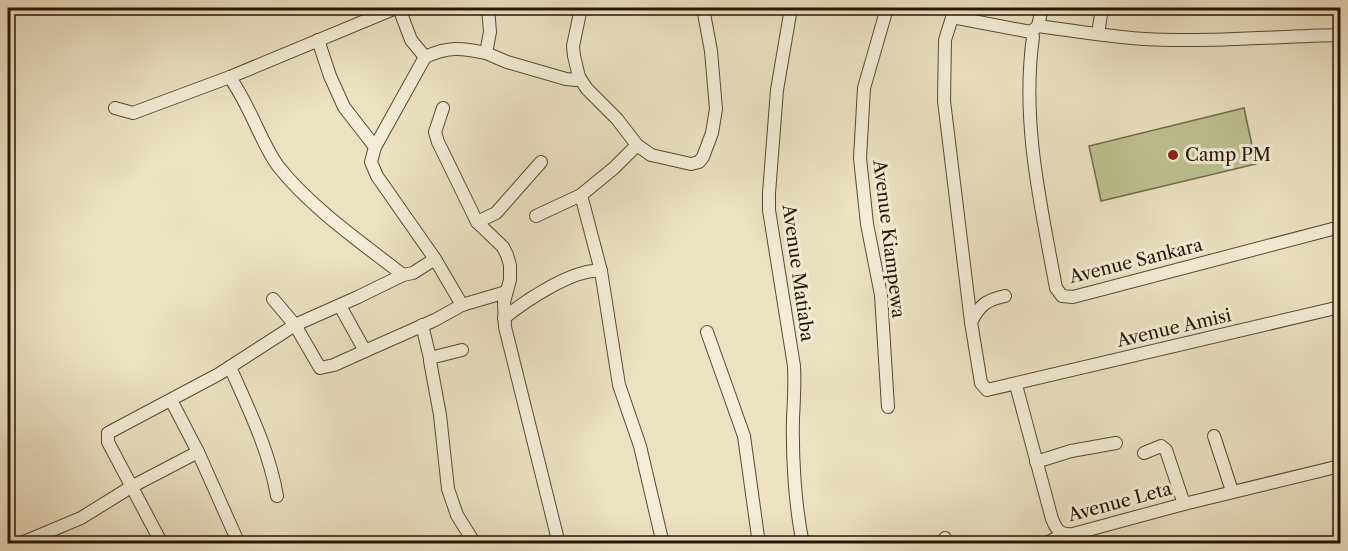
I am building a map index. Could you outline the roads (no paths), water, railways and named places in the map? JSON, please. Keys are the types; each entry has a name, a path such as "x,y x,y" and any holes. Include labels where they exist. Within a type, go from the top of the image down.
{"street":[{"path":"114,108 133,112 230,77 397,8 411,40 425,57"},
{"path":"486,53 490,32 488,8"},
{"path":"581,8 573,46 579,77 596,100 617,119 638,145 651,155 691,164 699,162 703,157 712,133 716,109 711,51 703,8"},
{"name":"Avenue Matiaba","path":"791,8 777,90 769,210 794,366 793,447 803,543"},
{"name":"Avenue Kiampewa","path":"887,8 864,88 860,158 864,203 880,295 888,406"},
{"path":"1035,29 1042,8"},
{"path":"1098,34 1102,8"},
{"path":"954,12 1035,29 1172,40 1341,35"},
{"name":"Avenue Amisi","path":"954,12 944,53 944,101 970,322 982,386 990,391 1341,307"},
{"name":"Avenue Sankara","path":"1035,29 1030,83 1030,134 1054,277 1058,293 1062,296 1072,297 1341,227"},
{"path":"318,40 330,76 344,107 375,147"},
{"path":"462,305 435,259 373,169 371,162 375,147 425,57 440,50 458,48 486,53 507,62 566,78 576,80 579,77"},
{"path":"230,77 267,148 295,185 339,226 403,275"},
{"path":"443,108 435,132 438,142 477,222 503,247 510,265 504,318 559,543"},
{"path":"536,216 581,195 638,145"},
{"path":"477,222 496,213 540,162"},
{"path":"581,195 601,271 619,385 639,446 663,543"},
{"path":"161,543 107,436 112,430 230,367 295,325 403,275 413,273 435,259"},
{"path":"504,318 527,300 552,286 589,272 601,271"},
{"path":"273,299 295,325 320,368 334,365 462,305 506,292"},
{"path":"970,322 977,310 989,300 1005,296"},
{"path":"340,306 365,351"},
{"path":"422,325 440,415 448,489 457,515 476,543"},
{"path":"707,332 744,436 759,543"},
{"path":"430,357 462,350"},
{"path":"230,367 265,446 278,496"},
{"name":"Avenue Leta","path":"1016,385 1052,519 1057,531 1062,535 1085,538 1184,504 1341,466"},
{"path":"171,400 198,452 239,543"},
{"path":"1214,436 1232,491"},
{"path":"1036,462 1071,451 1116,443"},
{"path":"1144,453 1161,446 1166,450 1184,504"},
{"path":"19,543 81,518 131,487 198,452"},
{"path":"1045,543 1062,535"}],"place":[{"name":"Camp PM","path":"1173,155"}]}
